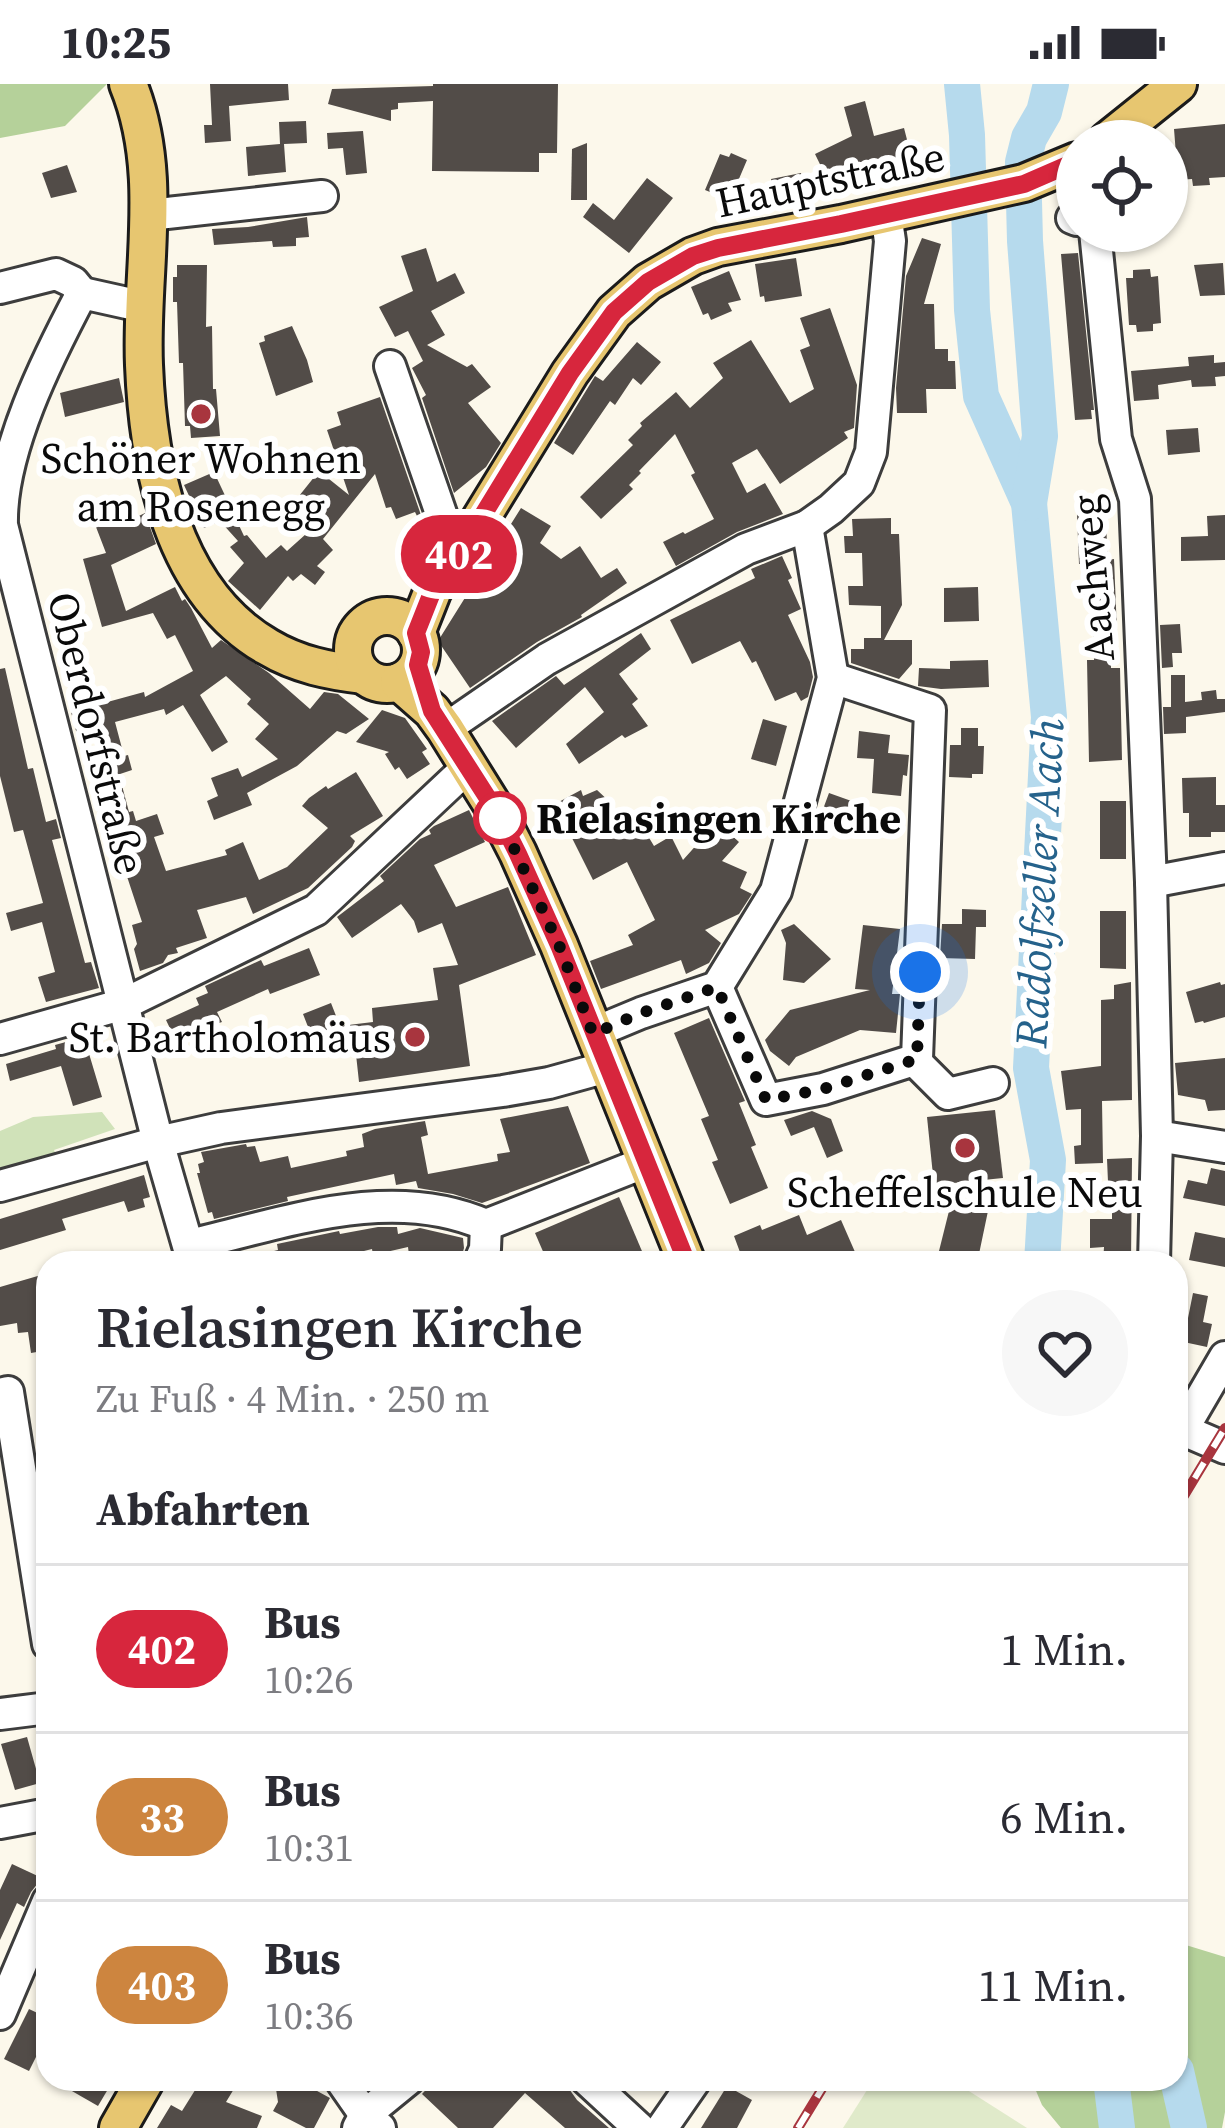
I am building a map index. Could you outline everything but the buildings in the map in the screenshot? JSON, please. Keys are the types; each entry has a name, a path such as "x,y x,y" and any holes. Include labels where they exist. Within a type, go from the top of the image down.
{"main road":[{"path":"128,84 143,128 149,171 144,365 153,460 174,529 218,604 264,646 327,670 391,653 439,720 518,854 682,1251"},
{"path":"1133,120 1178,84"},
{"name":"Hauptstraße","path":"391,653 459,554 570,373 614,312 648,282 693,256 718,248 1024,184 1056,171"},
{"path":"118,2128 139,2091"}],"street":[{"path":"148,215 322,196"},
{"path":"439,720 746,549 807,526 859,483 871,452 890,241 886,214"},
{"name":"Aachweg","path":"1087,252 1116,439 1135,499 1151,881 1157,1136 1154,1251"},
{"path":"0,288 56,274 74,282 82,293 145,307"},
{"name":"Oberdorfstraße","path":"82,293 27,408 3,483 2,525 158,1142 190,1251"},
{"path":"390,366 459,554"},
{"path":"0,1186 158,1142 268,1120 549,1083 600,1050 641,1013 717,987 776,891 832,678 807,526"},
{"path":"717,987 766,1100 823,1089 917,1059 930,710 832,678"},
{"path":"0,1039 124,1004 316,910 468,766"},
{"path":"1151,881 1225,868"},
{"path":"914,1060 947,1094 993,1083"},
{"path":"1157,1136 1225,1147"},
{"path":"202,1251 371,1206 463,1214 487,1225 646,1162"},
{"path":"484,1251 487,1225"},
{"path":"1188,1415 1225,1357"},
{"path":"0,1394 8,1391 36,1568"},
{"path":"1188,1432 1225,1448"},
{"path":"0,1714 36,1710"},
{"path":"0,1823 36,1816"},
{"path":"0,2014 36,1929"},
{"path":"347,2091 368,2124 398,2091"},
{"path":"599,2091 639,2128"},
{"path":"662,2128 688,2091"}],"green space":[{"path":"0,84 107,84 65,126 0,138"},
{"path":"102,1112 115,1129 54,1150 58,1159 0,1175 0,1131 33,1117"},
{"path":"1188,1946 1225,1957 1222,2128 1061,2128 1036,2091 1188,2091"},
{"path":"866,2091 969,2091 1027,2128 843,2128"}],"waterway":[{"name":"Radolfzeller Aach","path":"962,84 972,310 981,396 1029,503 1049,717 1031,1068 1048,1160 1043,1251"},
{"name":"Radolfzeller Aach","path":"1029,503 1040,436 1023,162 1051,84"},
{"name":"Radolfzeller Aach","path":"1112,2091 1117,2128"},
{"name":"Radolfzeller Aach","path":"1181,2091 1189,2128"}],"railway":[{"path":"1188,1489 1225,1428"},
{"path":"798,2128 821,2091"}],"bus line":[{"name":"402","path":"682,1251 518,854 432,711 418,665 421,645 416,633 433,590 570,373 614,312 648,282 693,256 718,248 1024,184 1056,172"}],"place":[{"name":"Schöner Wohnen am Rosenegg","path":"201,414"},
{"name":"Rielasingen Kirche","path":"500,818"},
{"name":"St. Bartholomäus","path":"415,1037"},
{"name":"Scheffelschule Neu","path":"965,1148"}],"route":[{"path":"500,818 498,814 559,945 593,1034 717,987 766,1100 823,1089 917,1059 920,972"}]}
